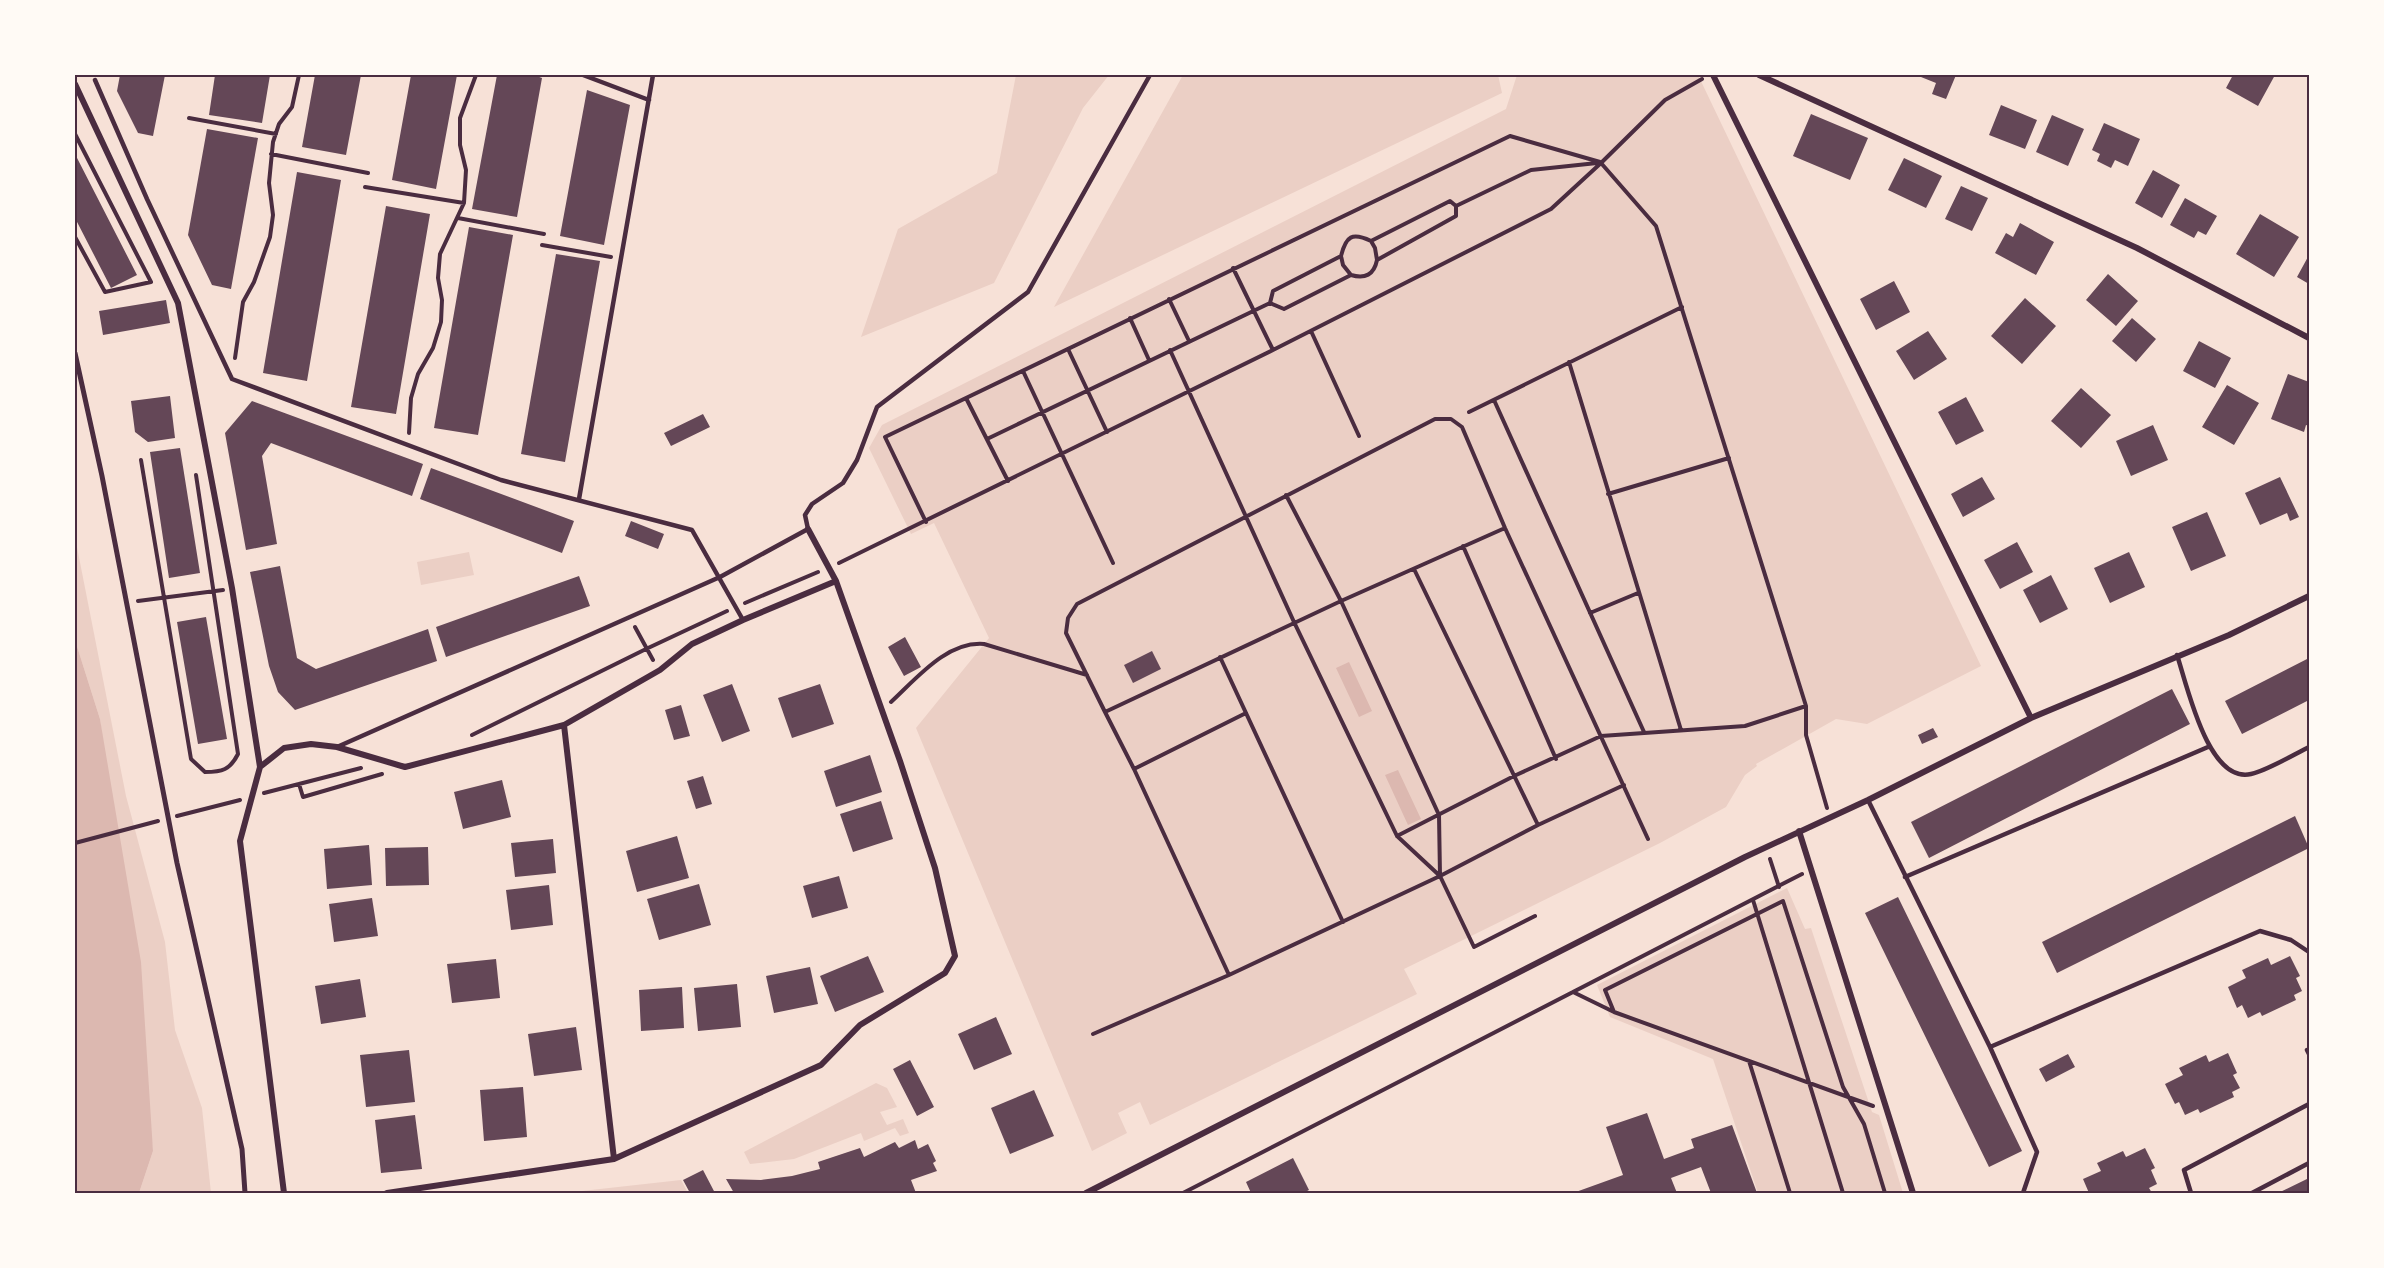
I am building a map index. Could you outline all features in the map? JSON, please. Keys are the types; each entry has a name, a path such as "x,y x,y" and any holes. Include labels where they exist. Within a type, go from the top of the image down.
{"street":[{"path":"1711,75 2031,718"},
{"path":"1760,75 2137,248 2309,338"},
{"path":"75,84 178,303 232,588 260,767 240,842 284,1193"},
{"path":"75,352 180,875 242,1149 245,1193"},
{"path":"387,1193 614,1159 821,1065 860,1025 945,973 955,956 934,868 882,710 836,581 808,529"},
{"path":"260,767 284,748 310,744 337,747 405,766 564,725 660,670 692,644 836,581"},
{"path":"1086,1193 1799,831 1868,800 2031,718 2229,634 2309,596"},
{"path":"564,725 614,1159"},
{"path":"1799,831 1913,1193"}],"lane":[{"path":"583,75 649,100"},
{"path":"579,499 653,75"},
{"path":"337,747 720,577 808,529 805,515 812,504 843,483 857,460 877,407 1028,292 1150,75"},
{"path":"95,80 147,199 232,380 501,480 692,530 743,620"},
{"path":"2177,655 2208,747 2223,766 2236,775 2251,774 2309,747"},
{"path":"1905,878 2208,747"},
{"path":"1868,800 1990,1047 2037,1152 2023,1193"},
{"path":"1990,1047 2260,931 2292,940 2309,952"},
{"path":"2192,1193 2184,1170 2309,1104"},
{"path":"2252,1193 2309,1163"}],"path":[{"path":"232,380 243,302 254,282 270,237 273,215 269,183 271,154 279,124 292,107 298,75"},
{"path":"409,446 411,398 418,374 433,348 441,322 442,300 438,278 440,254 464,203 466,170 460,146 460,118 476,75"},
{"path":"828,568 926,522 1273,350 1551,209 1665,100 1711,75"},
{"path":"189,118 276,134"},
{"path":"75,134 151,282 105,292 75,237"},
{"path":"926,522 885,437 1510,136 1601,162 1656,226 1806,706 1806,735 1829,817"},
{"path":"271,154 368,172"},
{"path":"1456,206 1531,170 1601,162"},
{"path":"365,187 464,203"},
{"path":"1371,241 1450,201 1456,206"},
{"path":"1377,260 1456,216 1456,206"},
{"path":"458,218 544,234"},
{"path":"1359,236 1371,241 1377,260 1375,269 1369,276 1360,278 1351,275 1343,265 1341,256 1344,242 1350,237 1359,236"},
{"path":"542,245 620,258"},
{"path":"1270,303 1273,291 1341,256"},
{"path":"1233,268 1273,350"},
{"path":"987,439 1254,310 1270,303 1284,309 1351,275"},
{"path":"1169,299 1189,341"},
{"path":"1469,412 1682,307"},
{"path":"1130,318 1149,360"},
{"path":"1311,331 1359,436"},
{"path":"1068,349 1107,432"},
{"path":"1170,351 1294,622 1397,836 1440,876 1474,946 1535,916"},
{"path":"1569,362 1681,730"},
{"path":"1023,370 1113,563"},
{"path":"966,398 1008,481"},
{"path":"1494,400 1644,732"},
{"path":"1229,975 1134,769 1066,633 1068,618 1077,604 1435,418 1451,419 1462,427 1505,528 1648,839"},
{"path":"1608,494 1728,458"},
{"path":"141,460 191,759 205,772 220,772 232,766 238,754 195,470"},
{"path":"1286,495 1341,600 1439,815 1440,876"},
{"path":"1105,712 1341,600 1505,528"},
{"path":"1463,546 1556,759"},
{"path":"1414,569 1538,825"},
{"path":"127,603 232,588"},
{"path":"1590,613 1638,593"},
{"path":"629,617 646,649"},
{"path":"882,710 935,662 959,646 975,643 1087,675"},
{"path":"1220,657 1343,922"},
{"path":"1397,836 1514,776 1556,759 1601,736 1745,726 1806,706"},
{"path":"1134,769 1246,713"},
{"path":"299,784 303,797 383,773"},
{"path":"1093,1034 1343,922 1624,785"},
{"path":"1766,848 1779,887"},
{"path":"1183,1193 1811,870"},
{"path":"1753,900 1843,1193"},
{"path":"1614,1012 1605,990 1783,901 1843,1087 1864,1124 1885,1193"},
{"path":"1573,992 1614,1012 1887,1111"},
{"path":"1749,1061 1790,1193"}],"shaded area":[{"path":"1016,75 1109,75 1083,108 994,283 861,337 898,229 997,173"},
{"path":"1183,75 1498,75 1502,93 1054,307"},
{"path":"1517,75 1698,75 1981,666 1867,724 1836,719 1756,764 1757,766 1745,775 1726,807 1660,843 1404,969 1417,994 1150,1125 1140,1102 1118,1113 1127,1133 1092,1151 916,728 989,638 934,523 911,534 869,448 882,425 1506,109"},
{"path":"75,537 126,796 165,942 175,1030 202,1108 211,1193 139,1193 153,1151 100,719 75,640"},
{"path":"469,552 474,575 421,585 417,562"},
{"path":"75,640 100,719 141,962 153,1151 139,1193 75,1193"},
{"path":"1349,662 1372,711 1359,717 1336,668"},
{"path":"1398,770 1421,819 1408,825 1385,775"},
{"path":"1787,888 1805,929 1811,928 1872,1112 1879,1115 1903,1193 1758,1193 1713,1059 1610,1017 1597,985"},
{"path":"876,1083 887,1088 897,1107 880,1112 887,1125 903,1119 909,1133 900,1136 895,1128 864,1141 861,1133 794,1159 750,1164 744,1152"},
{"path":"681,1180 688,1193 564,1193"}],"building":[{"path":"120,75 165,75 153,136 138,133 117,91"},
{"path":"215,75 270,75 262,123 209,115"},
{"path":"315,75 361,75 346,155 302,147"},
{"path":"411,75 457,75 436,189 392,180"},
{"path":"497,75 534,75 542,78 517,217 472,209"},
{"path":"1916,75 1956,75 1946,99 1932,94 1936,83"},
{"path":"2233,75 2275,75 2258,106 2226,88"},
{"path":"587,90 630,105 604,245 560,236"},
{"path":"2001,105 2037,120 2025,149 1989,135"},
{"path":"1811,114 1868,138 1850,180 1793,156"},
{"path":"2052,115 2084,129 2068,166 2036,152"},
{"path":"2104,123 2140,139 2128,166 2115,160 2111,168 2097,161 2100,154 2092,150"},
{"path":"207,129 258,138 231,289 212,285 188,235"},
{"path":"75,154 137,275 111,288 75,218"},
{"path":"1904,158 1942,176 1926,208 1888,190"},
{"path":"2153,170 2180,185 2162,218 2135,203"},
{"path":"297,172 341,180 307,381 263,373"},
{"path":"1961,186 1988,198 1972,231 1945,219"},
{"path":"2185,198 2217,216 2206,235 2198,231 2194,238 2170,225"},
{"path":"386,206 430,214 396,414 351,407"},
{"path":"2260,214 2299,237 2274,277 2236,254"},
{"path":"2020,223 2054,242 2036,275 1995,253 2006,233 2013,237"},
{"path":"469,227 513,235 478,435 434,428"},
{"path":"556,254 600,261 565,462 521,454"},
{"path":"2309,255 2309,284 2297,277"},
{"path":"2108,274 2138,301 2116,326 2086,300"},
{"path":"1894,281 1910,312 1876,330 1860,299"},
{"path":"2025,298 2056,326 2022,364 1991,336"},
{"path":"166,300 170,323 103,335 99,311"},
{"path":"2132,318 2156,339 2136,362 2112,341"},
{"path":"1928,331 1947,359 1914,380 1896,351"},
{"path":"2199,341 2231,358 2215,388 2183,371"},
{"path":"2288,374 2309,382 2309,426 2306,425 2304,432 2271,419"},
{"path":"2227,385 2259,403 2234,445 2202,427"},
{"path":"2081,388 2111,415 2081,448 2051,421"},
{"path":"170,396 175,438 148,442 135,432 131,401"},
{"path":"1966,397 1984,431 1956,445 1938,412"},
{"path":"252,401 423,464 412,496 271,443 262,456 277,544 246,550 225,433"},
{"path":"703,414 710,427 671,446 664,433"},
{"path":"2153,425 2168,460 2131,476 2116,441"},
{"path":"180,448 200,573 169,578 150,452"},
{"path":"431,468 574,521 562,553 420,499"},
{"path":"1982,477 1995,499 1963,517 1951,494"},
{"path":"2280,477 2299,517 2290,521 2287,513 2260,525 2245,493"},
{"path":"2207,512 2226,556 2191,571 2172,527"},
{"path":"631,521 664,534 658,549 625,536"},
{"path":"2017,542 2033,572 2000,589 1984,560"},
{"path":"2129,552 2145,587 2110,603 2094,568"},
{"path":"280,566 297,658 316,669 428,629 437,661 295,710 278,692 269,666 250,572"},
{"path":"2051,575 2068,609 2040,623 2023,590"},
{"path":"579,576 590,606 446,657 436,627"},
{"path":"206,617 227,739 198,744 177,622"},
{"path":"905,637 921,667 904,676 888,647"},
{"path":"1152,651 1161,669 1133,683 1124,665"},
{"path":"2309,658 2309,700 2242,734 2225,701"},
{"path":"732,684 750,731 722,742 703,695"},
{"path":"820,684 834,724 792,738 778,698"},
{"path":"2172,689 2190,724 1929,858 1911,822"},
{"path":"681,705 690,736 674,740 665,710"},
{"path":"1933,728 1938,737 1922,744 1918,735"},
{"path":"870,755 882,792 836,807 824,771"},
{"path":"703,776 712,804 696,809 687,781"},
{"path":"502,780 511,817 463,829 454,792"},
{"path":"881,801 893,839 853,852 840,814"},
{"path":"2295,816 2309,848 2057,973 2042,942"},
{"path":"677,836 689,878 637,892 626,851"},
{"path":"553,839 556,873 515,877 511,843"},
{"path":"369,845 372,885 327,889 324,849"},
{"path":"428,847 429,885 386,886 385,848"},
{"path":"839,876 848,908 812,918 803,886"},
{"path":"699,884 711,925 659,940 647,899"},
{"path":"549,885 553,925 511,930 506,890"},
{"path":"1898,897 2022,1151 1989,1167 1865,913"},
{"path":"372,898 378,936 334,942 329,904"},
{"path":"868,956 884,992 835,1012 820,976"},
{"path":"2290,956 2300,976 2296,978 2302,991 2294,995 2296,1000 2262,1016 2260,1012 2248,1018 2242,1005 2237,1008 2228,987 2246,978 2242,970 2268,958 2271,965"},
{"path":"496,959 500,998 452,1003 447,964"},
{"path":"810,967 818,1004 774,1013 766,976"},
{"path":"360,979 366,1017 321,1024 315,986"},
{"path":"737,984 741,1027 698,1031 694,988"},
{"path":"682,987 684,1028 641,1031 639,990"},
{"path":"996,1017 1012,1054 974,1070 958,1034"},
{"path":"576,1027 582,1070 534,1076 528,1034"},
{"path":"409,1050 415,1102 366,1107 360,1055"},
{"path":"2228,1053 2237,1073 2233,1075 2240,1088 2232,1092 2234,1097 2200,1113 2198,1109 2185,1115 2179,1102 2175,1104 2165,1084 2183,1075 2179,1068 2206,1055 2209,1062"},
{"path":"2068,1054 2075,1067 2046,1082 2039,1069"},
{"path":"910,1060 934,1107 917,1116 893,1069"},
{"path":"523,1087 527,1137 484,1141 480,1090"},
{"path":"1034,1090 1054,1136 1010,1154 991,1108"},
{"path":"1647,1113 1664,1159 1694,1148 1691,1139 1732,1125 1757,1193 1711,1193 1701,1167 1671,1178 1677,1193 1573,1193 1623,1175 1606,1127"},
{"path":"415,1115 422,1169 381,1173 375,1120"},
{"path":"915,1140 918,1149 928,1144 936,1161 933,1163 937,1171 911,1180 916,1193 734,1193 726,1179 761,1180 792,1176 820,1169 818,1162 860,1148 864,1157 895,1142 899,1148"},
{"path":"2145,1148 2155,1168 2151,1170 2157,1184 2149,1188 2152,1193 2089,1193 2083,1179 2101,1171 2097,1163 2123,1151 2126,1157"},
{"path":"1293,1158 1309,1190 1303,1193 1251,1193 1246,1182"},
{"path":"703,1170 715,1193 690,1193 683,1180"},
{"path":"2309,1178 2309,1193 2278,1193"}]}
